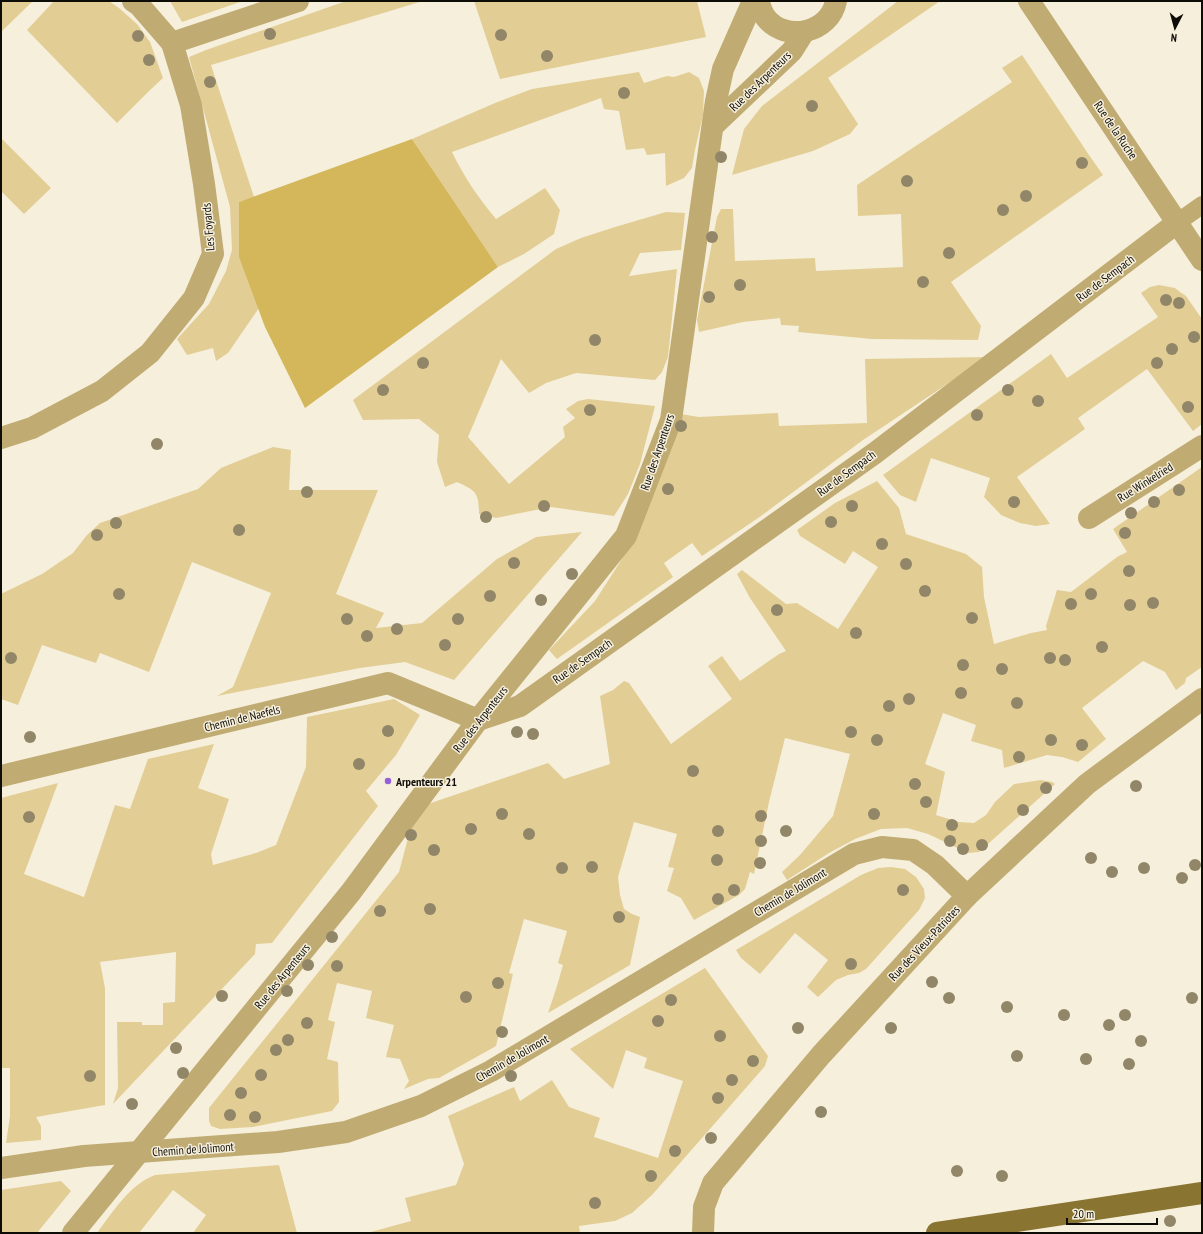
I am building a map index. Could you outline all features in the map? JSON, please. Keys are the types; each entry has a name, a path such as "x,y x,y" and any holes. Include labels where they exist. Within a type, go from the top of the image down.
{"main road":[{"path":"937,1233 1202,1193"}],"street":[{"name":"Les Foyards","path":"1,438 32,428 102,391 150,352 194,298 212,254 204,184 190,106 172,43 139,5 133,1"},
{"path":"172,43 298,1"},
{"name":"Rue des Arpenteurs","path":"72,1233 351,892 478,720 626,536 671,420 716,101 723,69 753,1"},
{"path":"758,1 766,18 774,26 784,31 794,33 804,32 815,28 824,22 831,13 836,1"},
{"name":"Rue de la Ruche","path":"1029,1 1202,260"},
{"name":"Rue des Arpenteurs","path":"713,126 792,51 804,32"},
{"name":"Rue de Sempach","path":"478,720 520,706 875,453 1178,222"},
{"name":"Rue Winkelried","path":"1088,518 1202,446"},
{"name":"Chemin de Naefels","path":"1,776 388,683 478,720"},
{"name":"Rue des Vieux-Patriotes","path":"703,1233 704,1207 713,1183 821,1055 967,896 1087,784 1202,699"},
{"name":"Chemin de Jolimont","path":"1,1168 84,1156 278,1142 346,1132 421,1106 491,1071 854,854 882,847 913,850 935,865 967,896"}],"lane":[{"name":"Rue de Sempach","path":"1178,222 1202,205"}],"shaded area":[{"path":"1,1 33,1 1,32"},
{"path":"54,1 109,1 137,24 150,42 163,78 117,123 27,30"},
{"path":"170,1 243,1 182,22"},
{"path":"346,1 423,1 211,65 254,197 239,202 253,292 259,308 228,353 216,361 213,348 187,355 177,339 209,304 226,271 232,250 230,207 189,57"},
{"path":"474,1 697,1 706,37 500,79"},
{"path":"898,1 940,1 828,78 858,124 850,134 813,151 732,175 744,129 762,106"},
{"path":"1022,55 1103,175 951,282 981,326 978,340 872,339 798,332 799,326 781,325 780,318 743,322 699,332 697,320 717,217 721,209 733,209 735,261 815,258 816,271 903,267 901,214 858,216 857,185 1012,82 1002,68"},
{"path":"639,72 644,83 667,76 674,77 689,72 699,78 704,91 703,115 692,168 684,178 666,186 665,153 647,155 644,148 626,150 619,111 604,109 601,98 452,152 472,187 496,219 545,188 560,210 554,234 524,254 498,267 412,139 495,103 532,89"},
{"path":"1,138 51,188 24,214 1,191"},
{"path":"412,139 498,267 305,408 265,327 239,257 239,202"},
{"path":"666,212 685,213 681,250 640,253 629,276 677,269 668,357 662,372 655,380 576,373 546,383 529,393 501,359 468,437 509,484 565,437 563,427 575,418 566,409 578,401 588,399 655,406 640,464 628,494 614,516 551,507 496,518 479,514 477,497 472,490 457,482 445,487 437,462 439,435 419,419 363,420 353,400 556,249 581,238"},
{"path":"1159,285 1175,288 1186,296 1202,319 1202,424 1193,431 1147,369 1078,418 1085,429 1017,477 1050,524 1036,526 1020,523 1001,515 984,497 990,478 931,458 916,502 900,495 883,475 1051,354 1067,378 1158,317 1141,293 1150,287"},
{"path":"988,357 863,440 761,516 702,556 692,543 664,563 673,577 557,659 549,650 595,601 636,537 681,414 699,417 778,413 779,426 867,423 865,359"},
{"path":"273,447 291,450 289,490 378,490 336,594 384,613 376,628 422,623 497,559 536,537 582,532 454,680 405,662 360,668 217,696 233,687 271,593 192,562 149,672 100,653 96,663 42,645 18,705 1,699 1,594 42,574 73,553 87,535 100,523 198,489 221,468"},
{"path":"1202,467 1202,667 1186,678 1185,683 1176,690 1165,672 1143,661 1082,708 1106,739 1078,762 1062,757 1047,755 1004,768 1002,750 971,741 976,725 943,713 925,764 945,772 936,815 959,822 974,823 986,815 995,802 1014,784 1041,780 1055,784 979,852 968,853 928,834 907,828 881,829 855,839 829,853 787,880 782,872 800,855 833,816 850,754 785,738 769,802 754,874 750,872 745,889 739,895 694,920 681,898 667,891 674,868 668,867 677,834 634,822 618,877 620,895 624,909 640,917 630,965 548,1013 563,965 558,963 567,931 524,919 509,973 513,974 496,1046 439,1078 428,1079 404,1089 409,1081 400,1059 386,1057 394,1025 366,1018 372,991 337,983 328,1020 335,1022 327,1059 338,1062 339,1102 332,1111 253,1127 220,1129 211,1126 209,1121 209,1108 399,872 411,827 428,804 548,763 564,779 610,764 600,696 613,690 624,681 629,683 671,744 732,699 708,666 722,656 740,681 779,654 786,651 750,598 737,574 742,570 786,604 797,603 838,629 878,567 853,551 845,564 800,536 797,530 835,503 877,481 899,508 906,534 966,554 982,567 984,597 994,644 1047,630 1046,626 1057,590 1071,592 1117,557 1127,552 1113,529"},
{"path":"394,699 420,715 396,755 366,791 378,806 272,943 256,944 255,954 113,1104 118,1088 117,1022 142,1022 142,1025 163,1025 163,1003 175,1002 176,952 100,962 105,988 105,1105 36,1117 41,1126 41,1140 6,1143 10,1116 10,1068 1,1068 1,798 58,783 24,874 84,897 115,805 130,809 148,759 214,744 198,788 229,799 211,854 213,865 256,853 276,845 306,767 307,717"},
{"path":"891,867 905,869 916,877 924,889 925,898 919,910 866,969 859,973 848,975 836,980 818,997 807,987 828,960 795,933 760,974 741,958 736,950 861,875 878,868"},
{"path":"705,968 768,1056 765,1066 652,1195 632,1213 615,1221 579,1226 580,1233 367,1233 411,1221 405,1198 456,1185 464,1164 448,1116 514,1087 520,1101 552,1080 569,1107 600,1118 594,1137 658,1158 683,1081 644,1068 647,1058 626,1050 613,1089 570,1049"},
{"path":"279,1165 297,1233 193,1233 206,1215 173,1190 139,1233 97,1233 130,1192 146,1179 155,1175"},
{"path":"61,1181 71,1191 37,1233 1,1233 1,1190"}],"place":[{"name":"Arpenteurs 21","path":"388,781"}]}
